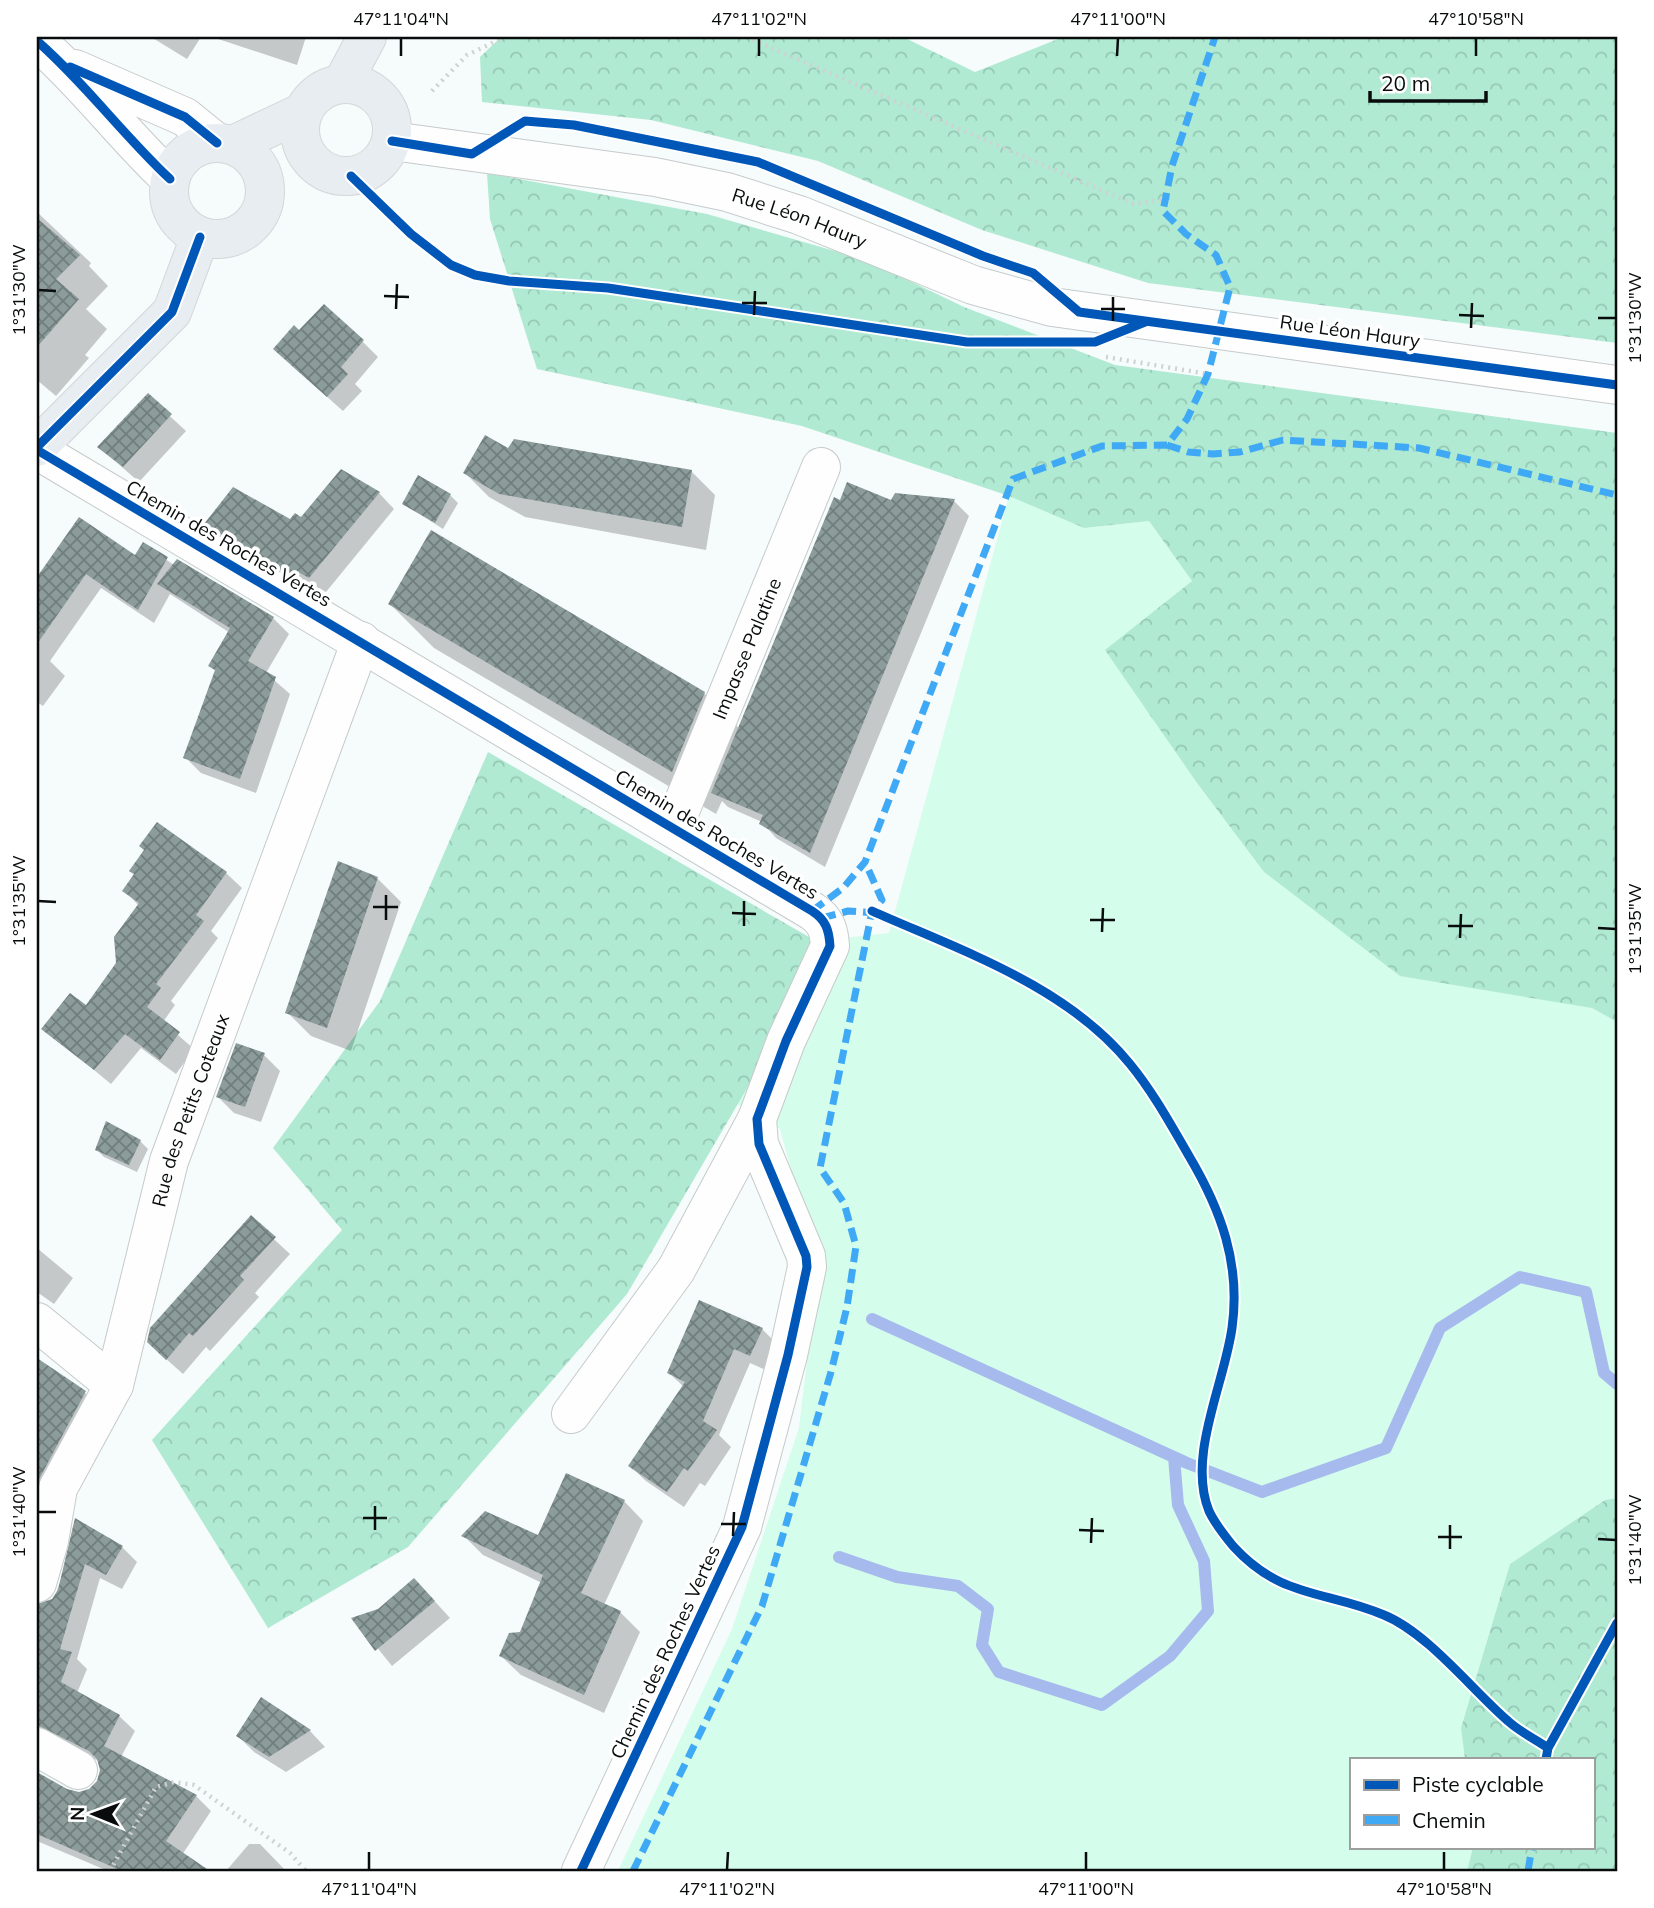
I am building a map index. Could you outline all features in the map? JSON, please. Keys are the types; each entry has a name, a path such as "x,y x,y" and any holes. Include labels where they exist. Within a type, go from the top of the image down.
{"main road":[{"path":"342,84 367,37"},
{"path":"225,144 248,154 258,166 264,180 265,196 261,210 242,232 222,239 200,237 177,220 168,193 176,164 188,152 202,145 225,144 303,112 319,92 342,84 363,87 381,99 390,112 392,141 386,154 365,173 345,176 330,174 314,164 304,148 300,130 303,112"},
{"path":"265,196 330,174"},
{"path":"37,449 172,312 200,237"}],"street":[{"path":"50,53 185,117 225,144"},
{"path":"50,53 170,179"},
{"name":"Rue Léon Haury","path":"392,141 655,177 727,192 799,215 973,285 1052,307 1617,385"},
{"name":"Chemin des Roches Vertes","path":"37,449 822,918 829,930 831,946 786,1041 757,1119 676,1270 571,1414"},
{"name":"Impasse Palatine","path":"673,828 821,467"},
{"name":"Rue des Petits Coteaux","path":"37,1583 49,1541 58,1488 114,1385 169,1161 361,641"},
{"name":"Chemin des Roches Vertes","path":"581,1871 742,1527 807,1278 806,1256 768,1171 759,1144 757,1119"},
{"path":"40,1333 114,1385"},
{"path":"37,1747 78,1770"}],"path":[{"path":"432,91 467,55 505,37"},
{"path":"746,37 1134,204 1166,199"},
{"path":"1106,357 1208,374"},
{"path":"110,1871 156,1787 174,1782 194,1784 290,1853 306,1871"}],"green space":[{"path":"501,37 903,37 975,72 1063,37 1617,37 1617,343 1148,283 982,230 818,161 651,120 482,102 480,57"},
{"path":"487,173 707,214 866,260 964,307 1115,365 1617,433 1617,1022 1592,1008 1400,976 1264,872 1197,783 1105,650 1192,581 1149,521 1084,528 1009,496 802,426 537,369 490,219"},
{"path":"1009,496 1084,528 1149,521 1192,581 1106,650 1197,783 1264,872 1592,1008 1617,1022 1617,1498 1605,1500 1510,1564 1461,1728 1465,1758 1350,1758 1350,1848 1473,1848 1467,1871 618,1871 732,1629 799,1428 818,1269 780,1129 737,1104 753,1078 816,941 889,933"},
{"path":"488,752 816,941 753,1078 627,1294 408,1547 268,1628 152,1440 342,1230 273,1148 380,1001"},
{"path":"1617,1498 1617,1871 1467,1871 1473,1848 1594,1848 1594,1758 1465,1758 1461,1728 1510,1564 1605,1500"}],"building":[{"path":"37,218 80,255 56,279 79,299 37,347"},
{"path":"324,304 364,340 341,367 348,374 327,397 273,349 294,325 299,330"},
{"path":"148,393 172,414 123,467 97,447"},
{"path":"485,435 508,448 514,439 692,470 682,527 499,494 463,473"},
{"path":"341,469 380,492 309,578 300,573 296,579 204,524 233,487 290,519 295,513 301,517"},
{"path":"418,475 451,494 435,523 402,504"},
{"path":"847,482 891,500 895,493 955,499 810,853 759,824 763,815 711,793 834,497 840,500"},
{"path":"79,517 135,555 143,542 168,557 138,610 86,574 37,644 37,577"},
{"path":"431,530 705,692 672,772 388,604"},
{"path":"177,559 274,617 248,661 276,677 240,779 183,758 215,670 208,666 230,628 157,584"},
{"path":"157,822 227,872 196,915 204,921 156,984 161,988 147,1007 180,1032 160,1060 125,1034 94,1070 41,1029 70,993 86,1005 116,963 114,937 139,903 122,891 134,874 129,871 144,850 139,846"},
{"path":"338,861 378,877 327,1028 285,1013"},
{"path":"236,1043 265,1053 245,1107 216,1097"},
{"path":"106,1121 141,1140 129,1165 95,1150"},
{"path":"251,1215 276,1237 240,1276 244,1280 193,1336 189,1333 166,1360 147,1342 150,1328"},
{"path":"699,1300 763,1328 750,1356 734,1349 703,1421 717,1430 688,1471 684,1468 667,1492 628,1466 685,1382 667,1373"},
{"path":"37,1358 86,1391 37,1483"},
{"path":"566,1473 625,1500 581,1593 621,1611 584,1695 499,1656 509,1633 520,1632 543,1575 461,1536 485,1511 538,1535"},
{"path":"75,1518 123,1546 106,1575 85,1564 60,1649 72,1652 61,1682 120,1715 104,1746 197,1795 166,1841 210,1871 122,1871 37,1834 37,1772 67,1789 79,1792 89,1789 97,1781 100,1770 97,1759 89,1751 37,1725 37,1604 52,1599 58,1590"},
{"path":"414,1578 435,1601 375,1651 351,1618 378,1609"},
{"path":"261,1697 311,1730 269,1757 236,1736"}],"waterway":[{"path":"872,1319 1187,1463 1262,1492 1386,1448 1440,1328 1520,1277 1586,1292 1604,1373 1617,1384"},
{"path":"839,1557 897,1577 958,1586 988,1609 982,1645 999,1672 1102,1705 1170,1656 1208,1611 1204,1561 1178,1505 1174,1457"}],"marked path":[{"path":"812,911 843,888 865,862 1013,479 1102,446 1167,445 1187,419 1208,374 1230,287 1216,255 1186,234 1163,211 1172,166 1215,37"},
{"path":"1167,445 1188,452 1213,454 1240,452 1283,440 1419,448 1617,495"},
{"path":"633,1871 762,1606 831,1372 847,1307 856,1246 844,1203 820,1168 872,911 882,900 865,862"},
{"path":"822,918 848,911 876,913"},
{"path":"1528,1871 1532,1848"}],"cycle path":[{"path":"37,41 170,179"},
{"path":"70,67 185,117 217,143"},
{"path":"392,141 472,154 525,121 574,125 758,162 983,256 1033,273 1079,312 1617,385"},
{"path":"351,176 411,234 451,265 475,275 509,281 608,288 967,342 1095,342 1145,322"},
{"path":"37,447 172,312 200,237"},
{"path":"37,450 812,911 821,918 828,930 830,946 786,1041 757,1119 759,1144 806,1256 807,1267 788,1355 742,1527 581,1871"},
{"path":"872,911 977,956 1011,973 1076,1013 1105,1037 1130,1064 1154,1097 1189,1156 1219,1217 1234,1282 1232,1328 1209,1420 1202,1467 1203,1490 1209,1511 1233,1546 1251,1563 1286,1585 1363,1607 1400,1623 1433,1648 1513,1725 1548,1748"},
{"path":"1546,1758 1548,1748 1617,1623"}]}
